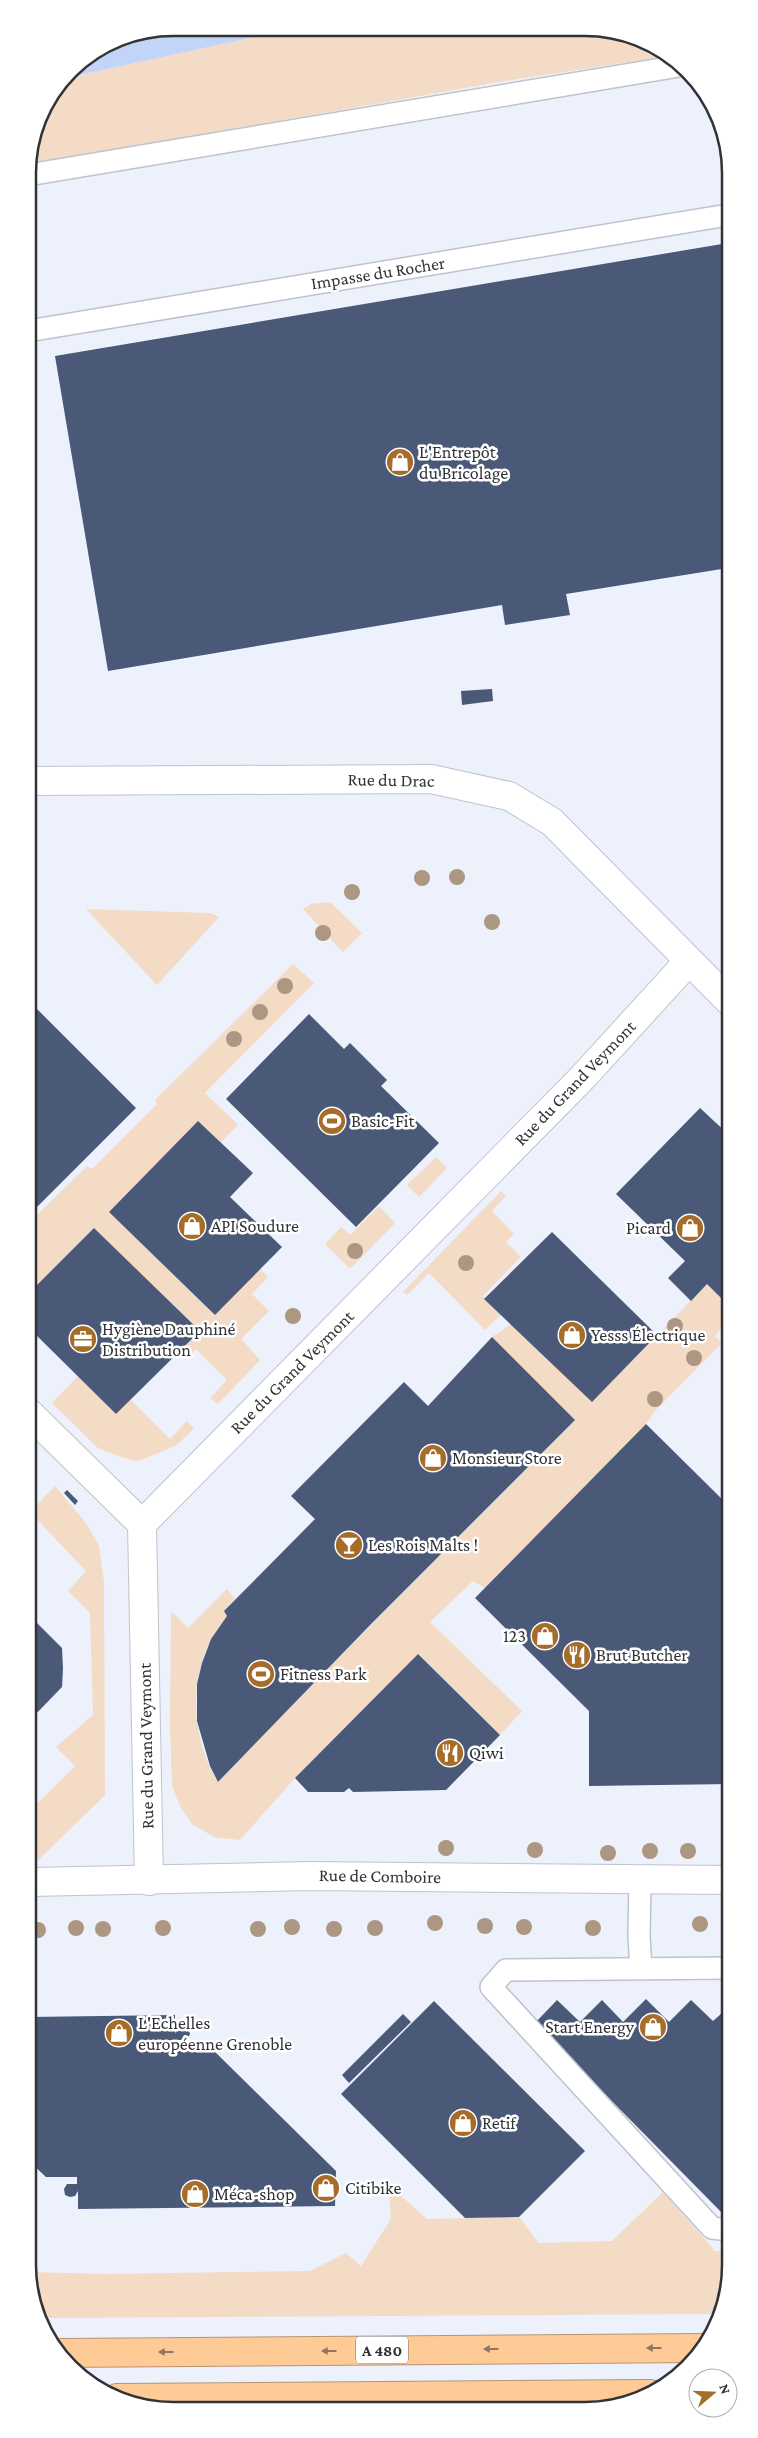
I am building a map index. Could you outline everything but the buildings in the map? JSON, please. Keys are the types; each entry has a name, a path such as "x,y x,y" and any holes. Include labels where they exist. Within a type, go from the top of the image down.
{"highway":[{"name":"A 480","path":"69,2353 693,2348"},
{"path":"143,2398 628,2394"}],"street":[{"name":"Rue du Drac","path":"37,780 431,779 509,796 552,822 722,994"},
{"name":"Rue du Grand Veymont","path":"149,1881 142,1524 583,1077 688,962"},
{"path":"36,1420 142,1524"},
{"name":"Rue de Comboire","path":"36,1882 149,1881 310,1876 721,1880"}],"lane":[{"path":"37,174 672,67"},
{"name":"Impasse du Rocher","path":"37,330 722,216"},
{"path":"640,1879 638,1936 641,1968"},
{"path":"721,1968 506,1970 490,1987 712,2228 721,2229"}],"shaded area":[{"path":"585,36 603,37 629,44 658,58 499,82 37,163 41,138 50,113 70,83 78,75 255,37"},
{"path":"330,902 362,933 343,952 303,909 311,904"},
{"path":"86,909 210,913 219,917 157,985"},
{"path":"293,964 314,983 205,1093 238,1125 221,1142 198,1121 109,1212 215,1315 260,1269 268,1277 252,1294 269,1311 241,1339 260,1360 218,1404 210,1398 227,1380 196,1349 189,1357 181,1350 200,1331 94,1228 36,1286 36,1216 87,1166 92,1169 157,1104 155,1100"},
{"path":"436,1157 447,1168 419,1197 407,1185"},
{"path":"501,1191 506,1196 492,1211 514,1234 506,1242 521,1257 483,1296 501,1315 485,1330 429,1273 407,1295 403,1292"},
{"path":"379,1206 395,1223 350,1269 325,1244 341,1227 350,1235"},
{"path":"707,1284 721,1299 721,1328 715,1336 721,1344 654,1412 646,1424 485,1588 473,1581 430,1622 522,1711 500,1735 418,1654 295,1778 240,1840 214,1837 192,1824 181,1808 172,1786 170,1725 171,1611 188,1628 227,1589 235,1599 224,1611 227,1616 214,1635 204,1655 196,1692 198,1730 209,1766 218,1782 372,1623 575,1420 492,1337 511,1324 592,1402"},
{"path":"78,1376 116,1414 131,1400 170,1439 187,1421 194,1429 175,1446 139,1461 127,1459 98,1448 52,1403"},
{"path":"55,1486 86,1523 99,1546 104,1582 105,1795 36,1862 36,1805 75,1766 56,1747 93,1715 90,1613 68,1591 86,1571 36,1519 36,1505"},
{"path":"389,2185 427,2219 519,2217 539,2243 612,2241 663,2192 715,2251 721,2251 721,2274 717,2300 712,2314 47,2318 37,2283 36,2272 105,2274 310,2271 346,2253 361,2266 391,2219"}],"water":[{"path":"164,37 255,37 78,75 97,59 121,47 147,39"}],"place":[{"name":"L'Entrepôt du Bricolage","path":"400,462"},
{"name":"Basic-Fit","path":"332,1121"},
{"name":"API Soudure","path":"192,1226"},
{"name":"Picard","path":"690,1228"},
{"name":"Yesss Électrique","path":"572,1335"},
{"name":"Hygiène Dauphiné Distribution","path":"83,1339"},
{"name":"Monsieur Store","path":"433,1458"},
{"name":"Les Rois Malts !","path":"349,1545"},
{"name":"123","path":"545,1636"},
{"name":"Brut Butcher","path":"577,1655"},
{"name":"Fitness Park","path":"261,1674"},
{"name":"Qiwi","path":"450,1753"},
{"name":"Start Energy","path":"653,2027"},
{"name":"L'Echelles européenne Grenoble","path":"119,2033"},
{"name":"Retif","path":"463,2123"},
{"name":"Citibike","path":"326,2188"},
{"name":"Méca-shop","path":"195,2194"}]}
